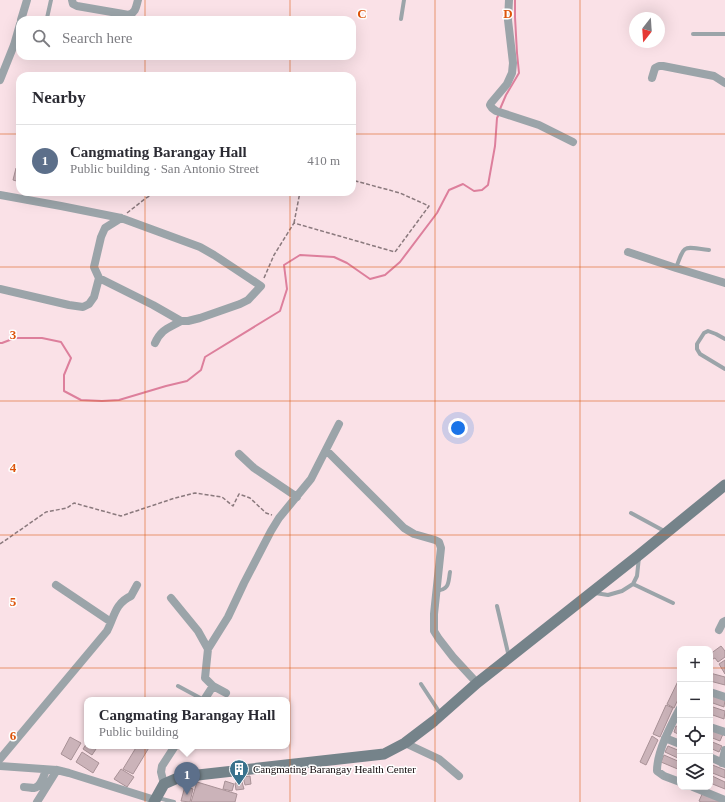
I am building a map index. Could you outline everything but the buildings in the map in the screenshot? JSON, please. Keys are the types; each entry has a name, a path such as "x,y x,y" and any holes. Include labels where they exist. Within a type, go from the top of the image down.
{"street":[{"path":"22,16 27,0"},
{"path":"72,0 73,4 77,6 129,15 136,9 138,0"},
{"path":"509,0 508,20 513,63 512,73 507,84 490,105 492,108 500,112 539,125 573,142"},
{"path":"0,80 16,38"},
{"path":"652,78 655,68 662,66 714,76 725,83"},
{"path":"0,195 121,218 200,247 214,254 261,286 248,300 240,304 200,318 181,321 153,305 98,278"},
{"path":"0,289 69,305 83,307 89,304 94,297 98,278 94,267 98,248 105,228 121,218"},
{"path":"628,252 725,283"},
{"path":"155,343 158,336 162,332 181,321"},
{"path":"226,693 213,686 204,678 208,649 228,617 279,518 311,479 339,424"},
{"path":"326,450 404,528 414,534 439,542 441,548 433,624 434,631 453,657 476,683"},
{"path":"239,454 254,468 297,497"},
{"path":"0,766 57,770 155,800 164,784 180,777 384,754 405,743 441,715 476,683 639,555 725,485"},
{"path":"56,585 111,622"},
{"path":"0,759 107,631 117,607 126,598 131,596 137,585"},
{"path":"171,598 198,631 208,649"},
{"path":"719,630 725,621"},
{"path":"206,697 213,686"},
{"path":"713,693 725,697"},
{"path":"677,717 665,738 657,765 657,771 664,776 677,781"},
{"path":"713,728 725,732"},
{"path":"665,738 677,743"},
{"path":"405,743 439,759 459,776"},
{"path":"164,784 161,772 162,766 173,749"},
{"path":"713,758 724,763 725,750"},
{"path":"24,786 33,788 37,787 46,770"},
{"path":"37,802 57,770"},
{"path":"700,790 725,800"}],"lane":[{"path":"47,16 51,0"},
{"path":"401,19 404,0"},
{"path":"693,34 725,34"},
{"path":"676,268 684,248 689,247 708,250"},
{"path":"725,339 708,331 704,333 697,344 697,350 700,354 725,369"},
{"path":"631,513 667,532"},
{"path":"591,592 608,595 622,591 633,584 637,576 639,555"},
{"path":"436,591 445,589 448,586 450,572"},
{"path":"633,584 672,603"},
{"path":"497,606 509,657"},
{"path":"422,684 441,715"},
{"path":"178,686 198,697"},
{"path":"155,800 174,802"}],"path":[{"path":"294,222 395,252 429,206 400,193 356,181"},
{"path":"121,218 150,196"},
{"path":"261,286 274,255 294,222 299,196"},
{"path":"0,544 46,512 67,508 74,503 121,516 195,493 222,497 233,506 239,494 250,498 266,513 279,518"}],"waterway":[{"path":"500,109 506,95 519,73 515,0"},
{"path":"0,343 15,338 42,338 61,342 71,358 64,375 64,391 81,400 119,400 187,381 201,370 205,357 280,311 287,289 284,265 300,255 334,257 347,263 370,279 385,275 400,262 437,213 449,190 463,184 474,191 482,190 488,185 495,146 497,118 499,114"}],"place":[{"name":"Cangmating Barangay Health Center","path":"239,786"},
{"name":"Cangmating Barangay Hall","path":"187,795"}]}
